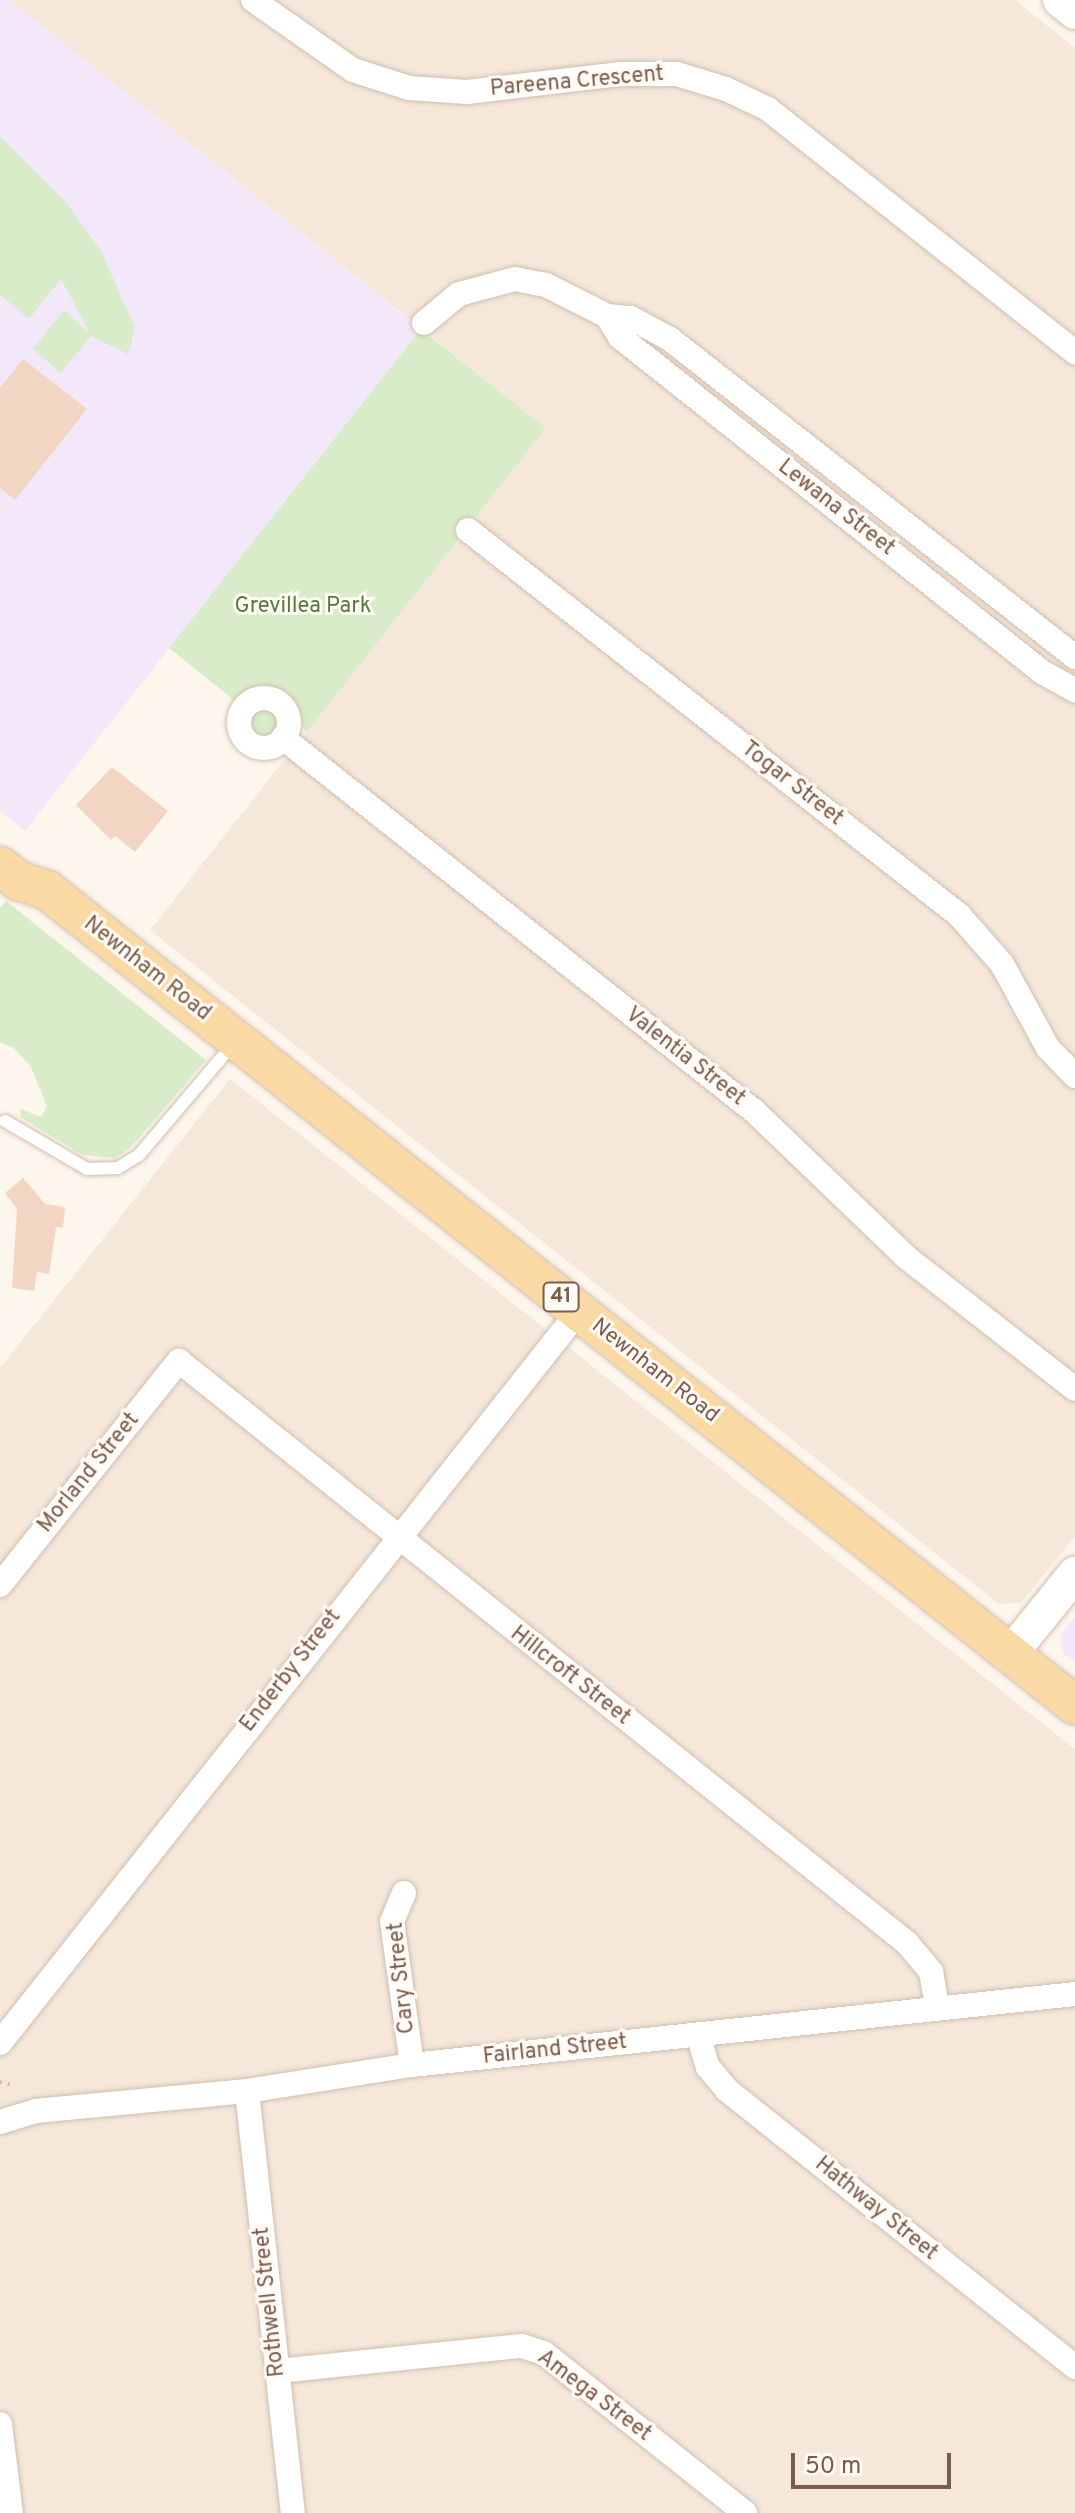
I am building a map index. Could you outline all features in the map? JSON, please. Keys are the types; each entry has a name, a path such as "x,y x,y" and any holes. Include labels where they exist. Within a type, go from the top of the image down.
{"main road":[{"name":"Newnham Road","path":"0,837 32,863 47,890"},
{"name":"Newnham Road","path":"0,866 19,881 47,890 1075,1705"}],"street":[{"name":"Pareena Crescent","path":"253,0 353,70 409,88 467,92 621,74 677,74 726,89 768,109 1075,352"},
{"path":"1060,0 1075,12"},
{"name":"Lewana Street","path":"424,323 459,294 515,279 546,285 607,316 631,318 670,339 1075,657"},
{"name":"Lewana Street","path":"607,316 620,337 1042,672 1075,690"},
{"name":"Togar Street","path":"468,530 959,915 1002,964 1048,1048 1075,1076"},
{"name":"Valentia Street","path":"283,738 754,1111 906,1257 1075,1389"},
{"name":"Enderby Street","path":"2,2038 579,1311"},
{"name":"Hillcroft Street","path":"179,1361 396,1538 907,1943 931,1972 937,2006"},
{"name":"Morland Street","path":"0,1585 179,1361"},
{"path":"1011,1653 1075,1574"},
{"name":"Cary Street","path":"404,1893 392,1921 412,2065"},
{"name":"Fairland Street","path":"0,2122 35,2111 247,2091 412,2065 937,2006 1075,1994"},
{"name":"Hathway Street","path":"698,2035 708,2067 727,2090 1075,2367"},
{"name":"Rothwell Street","path":"247,2091 293,2513"},
{"name":"Fairland Street","path":"6,2093 35,2111"},
{"name":"Amega Street","path":"278,2371 522,2346 544,2353 745,2513"},
{"path":"0,2424 11,2513"}],"lane":[{"path":"5,1121 87,1169 118,1168 139,1155 237,1040"}],"path":[{"path":"0,2082 6,2093"}],"shaded area":[{"path":"0,0 9,0 421,329 25,831 0,811"},
{"path":"9,0 1015,0 1075,48 1075,1536 1021,1603 999,1604 150,930 546,428"},
{"path":"230,1079 1075,1749 1075,2513 0,2513 0,1368"},
{"path":"1075,1617 1075,1662 1063,1653 1061,1635"}],"green space":[{"path":"0,136 65,201 101,251 135,328 128,354 91,336 61,373 33,349 64,310 90,333 61,279 29,319 0,295"},
{"name":"Grevillea Park","path":"421,329 546,428 306,733 287,693 259,685 234,700 169,648"},
{"path":"264,708 275,712 279,723 275,734 264,738 253,734 249,723 253,712"},
{"path":"6,901 206,1060 131,1147 115,1158 83,1155 20,1117 21,1109 41,1117 47,1106 31,1067 14,1048 0,1042 0,908"}],"building":[{"path":"23,359 87,409 15,500 0,488 0,388"},
{"path":"112,767 168,811 135,852 115,836 111,840 76,805"},
{"path":"23,1178 45,1204 65,1207 63,1228 56,1227 49,1274 37,1272 34,1291 12,1288 17,1209 5,1193"}]}
